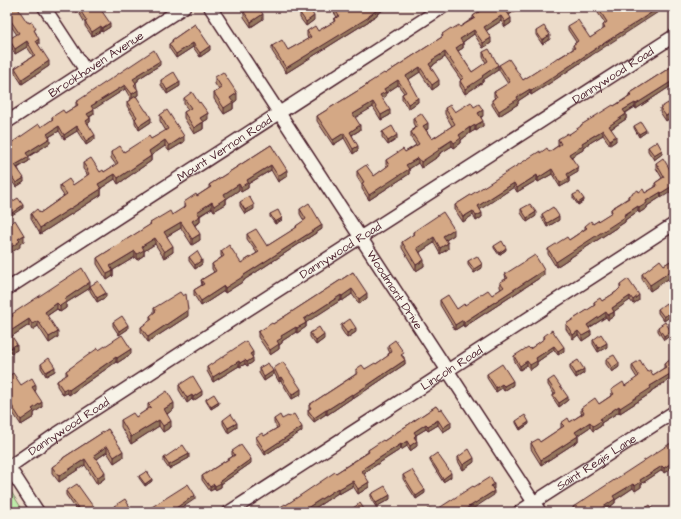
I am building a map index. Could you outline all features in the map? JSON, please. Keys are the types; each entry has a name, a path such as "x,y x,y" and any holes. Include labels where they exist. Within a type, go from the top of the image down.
{"street":[{"path":"44,7 86,71"},
{"name":"Brookhaven Avenue","path":"7,122 184,7"},
{"name":"Woodmont Drive","path":"210,7 537,507"},
{"name":"Mount Vernon Road","path":"7,290 279,112 443,7"},
{"name":"Dannywood Road","path":"8,466 674,36"},
{"name":"Lincoln Road","path":"229,512 674,224"},
{"name":"Saint Regis Lane","path":"519,512 537,507 674,412"},
{"path":"8,466 38,512"}],"green space":[{"path":"7,486 8,487 24,512 7,512"}],"building":[{"path":"7,7 17,7 27,22 32,22 39,39 36,41 49,61 22,79 15,68 35,55 27,41 15,49 9,39 19,33 7,15"},
{"path":"78,7 99,7 110,23 102,28 101,26 92,32 85,22 87,21"},
{"path":"243,7 258,7 263,14 251,22 244,12"},
{"path":"333,7 345,7 346,10 351,7 380,7 369,17 286,68 272,46 282,40 288,50 311,37 307,31 315,26 318,31 335,21 334,19 339,16"},
{"path":"486,7 514,7 507,12 511,18 505,22 501,16 484,27 491,38 483,43 474,30 460,39 463,43 456,48 472,72 488,61 483,52 489,49 498,65 465,89 460,81 463,78 445,52 432,60 433,61 429,64 439,80 432,85 420,67 406,76 418,98 408,104 402,94 406,92 398,80 384,89 386,92 380,95 390,110 381,115 373,102 353,114 360,125 350,132 358,146 353,149 344,133 333,140 317,116 442,37 442,34 451,28 452,29 459,25 460,27 475,18 473,16"},
{"path":"619,7 622,12 627,9 629,12 636,7 660,7 547,81 531,91 530,89 517,97 518,99 499,111 492,100 497,97 494,92 510,82 499,65 509,59 523,80 558,57 559,58 575,48 573,45 578,41 568,26 578,20 590,38 605,28 603,25 607,22 598,8"},
{"path":"309,8 314,16 306,22 300,13"},
{"path":"195,24 210,46 200,53 193,43 176,54 169,44 173,41 172,40"},
{"path":"544,26 550,35 542,40 536,31"},
{"path":"154,50 160,61 133,79 136,83 134,85 138,90 132,94 125,85 91,106 94,110 87,114 90,118 86,121 95,135 86,141 77,126 64,135 59,126 47,134 50,138 26,153 29,157 15,165 24,178 16,183 9,172 7,173 7,146 39,124 41,127 63,110 65,113 78,105 76,102"},
{"path":"674,65 674,80 636,104 635,103 623,110 626,114 609,126 616,136 610,140 603,130 582,143 583,145 569,154 578,167 567,174 569,178 560,183 552,169 538,178 537,175 517,188 514,183 478,206 482,213 476,216 473,211 463,217 455,205 540,151 540,153 547,148 549,152 561,144 558,139 568,133 568,135 613,105 614,106 631,96 629,94"},
{"path":"174,72 180,82 167,90 161,80"},
{"path":"223,72 237,93 230,98 233,102 224,108 214,93 222,88 215,77"},
{"path":"192,92 208,113 200,118 203,122 194,128 184,112 191,108 184,98"},
{"path":"136,96 151,118 139,126 135,119 137,117 127,102"},
{"path":"471,102 474,107 479,104 483,110 478,113 483,121 470,127 459,135 461,138 454,143 452,140 421,162 418,158 406,165 409,169 369,195 362,183 364,182 357,171 366,165 374,176 389,165 386,160 403,149 405,152 419,144 411,132 418,126 413,118 421,113 428,123 423,126 432,139 455,124 445,108 450,105 455,112"},
{"path":"668,103 674,111 666,116 660,108"},
{"path":"167,110 184,136 169,146 165,140 149,151 151,156 118,178 115,174 98,184 101,189 40,228 31,214 37,209 40,213 67,194 60,185 69,179 73,185 89,174 83,163 91,158 100,172 103,170 104,172 118,163 111,152 120,146 124,152 149,136 151,139 168,129 160,115"},
{"path":"641,122 646,130 639,134 634,126"},
{"path":"392,126 397,135 388,141 382,132"},
{"path":"657,141 662,150 654,155 648,147"},
{"path":"271,145 287,170 278,176 271,165 247,180 248,182 241,187 239,184 224,194 226,198 214,206 212,202 197,212 200,216 192,221 200,234 192,239 181,222 164,232 173,246 164,252 155,238 142,246 144,250 137,254 135,251 110,266 113,271 107,274 97,258 170,211 172,215 186,206 184,202 211,187 209,185"},
{"path":"663,158 672,173 674,171 674,185 646,201 647,203 639,208 638,206 624,215 625,217 556,262 548,249 567,237 569,240 587,228 585,226 591,221 593,224 612,212 611,209 629,198 628,196 638,190 639,192 643,189 645,193 657,186 655,183 664,177 656,163"},
{"path":"579,192 584,199 578,203 573,195"},
{"path":"249,196 254,205 245,210 240,202"},
{"path":"18,198 23,205 9,215 7,212 7,205"},
{"path":"309,203 322,225 225,288 224,286 201,301 194,290 204,284 201,280 216,271 212,264 224,256 221,251 229,245 241,263 259,252 247,234 256,229 267,246 297,227 296,226 306,219 300,209"},
{"path":"530,204 536,212 527,218 521,209"},
{"path":"553,207 559,216 547,223 542,214"},
{"path":"278,210 282,218 275,222 270,214"},
{"path":"443,212 454,229 443,236 448,243 440,248 434,237 417,248 424,260 416,265 402,242 414,234 413,232"},
{"path":"15,220 24,235 18,239 20,241 7,250 7,226"},
{"path":"502,241 506,248 499,253 494,246"},
{"path":"197,251 202,260 195,265 189,257"},
{"path":"535,255 544,270 464,322 463,320 455,325 440,300 448,295 457,309 488,290 492,295 504,287 500,282 508,278 505,274"},
{"path":"477,256 482,264 474,269 468,261"},
{"path":"674,259 674,269 650,285 642,274 660,260 664,265"},
{"path":"82,268 90,282 65,299 66,302 60,306 57,303 45,312 58,332 49,337 38,321 32,324 29,319 9,332 17,344 7,350 7,320 13,316 12,314"},
{"path":"353,272 367,293 359,299 352,289 342,296 341,295 304,319 306,323 281,336 282,338 277,341 279,344 270,350 258,332 272,323 273,324"},
{"path":"628,279 639,295 633,300 630,296 612,308 614,312 608,315 606,312 587,325 591,331 582,336 578,331 573,335 566,324 595,305 594,302 600,298 602,301 616,292 621,287 620,285"},
{"path":"98,281 106,293 97,298 90,286"},
{"path":"180,292 183,296 186,294 188,310 148,337 141,327 152,319 150,316 156,311 154,308"},
{"path":"666,303 672,311 664,317 658,309"},
{"path":"122,316 128,325 119,331 113,322"},
{"path":"350,319 356,328 347,333 341,325"},
{"path":"665,322 671,331 664,336 658,327"},
{"path":"319,327 324,335 316,341 310,333"},
{"path":"552,330 564,347 558,351 554,346 536,358 537,361 530,365 527,361 520,366 514,356 528,347 530,349 545,338 544,336"},
{"path":"601,334 607,343 598,348 593,340"},
{"path":"122,335 131,349 117,358 116,357 69,390 67,388 63,390 57,381 68,374 66,371 98,348 99,350"},
{"path":"395,340 404,353 401,355 405,360 353,395 352,394 314,418 308,410 311,408 309,405 358,373 356,369 362,365 365,369 375,363 376,364 389,355 388,354 392,352 388,345"},
{"path":"246,341 253,352 250,354 253,358 247,362 245,360 240,363 239,361 213,377 207,367"},
{"path":"674,353 674,374 670,374 650,386 651,388 620,408 619,406 600,419 601,421 593,426 590,422 575,432 578,436 541,460 531,443 538,439 540,442 564,426 561,423 568,418 570,422 584,413 581,408 595,398 599,404 614,394 611,390 623,382 625,386 639,376 632,365 640,360 647,372 650,370 653,375 666,367 664,364 673,358 671,355"},
{"path":"614,355 619,363 612,368 606,359"},
{"path":"49,358 55,367 46,372 41,364"},
{"path":"578,360 584,369 576,374 570,365"},
{"path":"283,362 301,389 292,395 281,377 279,378 274,368"},
{"path":"268,363 273,371 264,377 259,368"},
{"path":"502,364 513,381 504,386 502,384 496,388 487,374"},
{"path":"7,373 9,376 13,373 21,385 32,378 36,385 32,387 42,402 32,409 34,411 21,420 7,398"},
{"path":"193,376 202,391 193,397 192,395 187,398 179,385"},
{"path":"554,377 568,397 559,403 553,395 556,393 548,381"},
{"path":"167,391 174,403 164,409 171,421 163,426 159,420 131,437 121,420 133,413 136,417 151,407 148,404"},
{"path":"214,394 219,402 211,407 206,399"},
{"path":"436,406 439,410 442,409 451,422 443,428 438,420 428,426 426,424 414,432 416,435 414,437 417,441 410,446 407,441 364,468 365,469 362,471 369,482 358,489 353,481 339,489 338,488 301,512 273,512 369,452 368,450"},
{"path":"231,414 237,423 228,428 223,420"},
{"path":"294,414 302,427 265,451 256,437 262,433 264,436 279,427 274,419 280,415 282,419"},
{"path":"525,415 529,422 520,428 516,421"},
{"path":"108,429 123,451 114,457 107,446 94,455 105,472 97,478 85,459 59,476 52,467 63,458"},
{"path":"674,441 674,456 671,457 674,461 664,468 662,466 640,480 641,482 635,486 633,484 613,496 615,499 596,512 576,512 573,507"},
{"path":"183,445 189,454 169,465 164,458"},
{"path":"241,445 251,459 220,481 221,483 215,486 214,484 210,487 202,476 235,455 232,451"},
{"path":"469,449 474,458 463,465 458,457"},
{"path":"437,453 451,473 443,479 430,458"},
{"path":"412,470 425,490 416,496 403,475"},
{"path":"147,471 152,479 145,484 139,476"},
{"path":"490,477 494,484 491,486 494,491 461,512 433,512 473,486 474,487"},
{"path":"77,484 98,512 81,512 66,491"},
{"path":"188,484 195,495 170,512 144,512"},
{"path":"385,486 390,495 376,503 371,494"},
{"path":"125,499 133,512 119,512 114,506"},
{"path":"360,503 366,512 355,512 353,508"},
{"path":"650,505 655,512 644,512 643,510"},
{"path":"430,508 433,512 424,512"}]}
